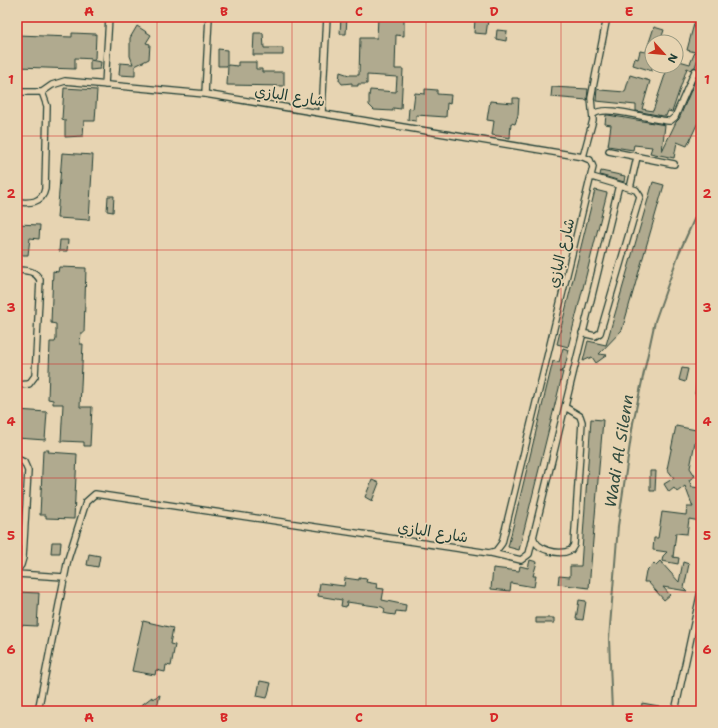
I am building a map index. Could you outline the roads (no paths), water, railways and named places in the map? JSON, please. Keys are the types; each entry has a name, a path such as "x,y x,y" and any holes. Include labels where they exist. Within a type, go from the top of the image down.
{"street":[{"path":"105,85 109,17"},
{"path":"205,94 209,17"},
{"path":"322,113 327,17"},
{"path":"584,157 594,114 591,98 607,17"},
{"path":"594,114 599,111 613,112 670,121 675,117 696,71"},
{"name":"شارع البازي","path":"17,92 42,92 52,85 65,81 205,94 584,157 592,163 592,177 502,543 496,551 490,553 99,493 91,495 86,502 64,577 38,711"},
{"path":"17,202 37,202 42,197 45,189 47,106 42,92"},
{"path":"609,151 674,164"},
{"path":"630,188 637,157"},
{"path":"582,333 595,336 600,333 640,199 638,192 630,188 592,177"},
{"path":"490,553 521,560 529,554 619,185"},
{"path":"17,270 31,271 37,275 40,280 35,376 29,384 17,385"},
{"path":"533,536 536,545 542,549 565,552 571,550 574,545 582,422 580,416 565,407"},
{"path":"17,458 24,462 28,471 23,558 21,565 17,570"},
{"path":"17,574 64,577"},
{"path":"675,711 701,591"}],"waterway":[{"name":"Wadi Al Silenn","path":"612,711 609,639 618,526 633,423 655,321 679,253 701,204"}]}
